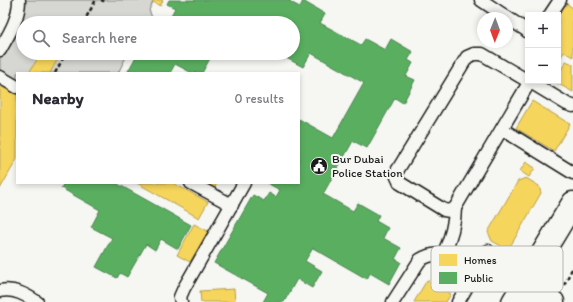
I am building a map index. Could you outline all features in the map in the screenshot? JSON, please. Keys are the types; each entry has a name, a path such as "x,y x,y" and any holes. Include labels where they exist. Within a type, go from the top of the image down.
{"street":[{"path":"547,246 573,203"},
{"path":"517,295 553,302"}],"lane":[{"path":"17,16 19,0"},
{"path":"481,0 494,4 525,29"},
{"path":"552,12 560,0"},
{"path":"0,50 16,19"},
{"path":"455,208 450,211 444,210 400,183 397,177 397,171 400,165 467,57 474,54 482,54 525,78"},
{"path":"0,77 16,86"},
{"path":"448,246 454,226 455,208 531,84"},
{"path":"535,84 573,106"},
{"path":"502,129 573,173"},
{"path":"192,184 232,205"},
{"path":"181,302 180,297 184,288 243,184"},
{"path":"393,302 420,260 431,255"},
{"path":"0,291 15,291 37,302"},
{"path":"458,302 464,292"}],"path":[{"path":"87,16 96,0"},
{"path":"56,72 62,60"}],"shaded area":[{"path":"23,0 154,0 149,10 151,16 16,16 16,60 124,60 118,72 16,72 16,97 0,89 0,42"}],"building: Homes":[{"path":"150,0 163,0 160,6"},
{"path":"564,2 573,8 573,57 564,52 561,57 561,12 558,12"},
{"path":"37,60 57,60 51,72 30,71"},
{"path":"566,61 573,64 573,92 559,84 561,84 561,70"},
{"path":"3,83 16,90 16,161 0,189 0,89"},
{"path":"532,101 570,124 554,151 516,128"},
{"path":"526,162 535,168 529,177 520,171"},
{"path":"526,178 539,186 541,193 511,245 501,246 492,241 488,232 518,181"},
{"path":"139,184 175,184 208,202 199,218"},
{"path":"204,184 217,184 214,190"},
{"path":"194,224 208,231 190,262 177,255"},
{"path":"427,280 431,282 431,292 448,292 451,294 446,302 414,302"},
{"path":"234,289 235,302 201,302 200,291"}],"building: Public":[{"name":"Bur Dubai Police Station","path":"169,0 291,0 290,2 300,7 303,1 325,14 320,23 361,45 365,39 385,50 391,39 413,52 408,60 413,63 406,76 415,80 403,103 395,98 367,148 353,141 323,194 353,211 358,203 379,215 376,221 388,228 383,238 401,248 395,259 401,262 389,284 370,273 367,279 313,248 305,261 322,271 312,288 297,279 284,302 263,302 268,293 214,263 253,195 264,201 269,193 276,197 280,190 269,184 300,184 300,120 333,138 364,83 311,53 303,67 290,60 300,60 300,16 171,16 175,8 167,4"},
{"path":"134,60 209,60 203,72 190,72 175,64 171,72 128,72"},
{"path":"63,184 118,184 191,225 178,249 161,239 155,250 146,244 127,277 120,273 117,278 96,267 112,238 91,227 100,210 61,188"}],"place":[{"name":"Bur Dubai Police Station","path":"319,166"}]}
